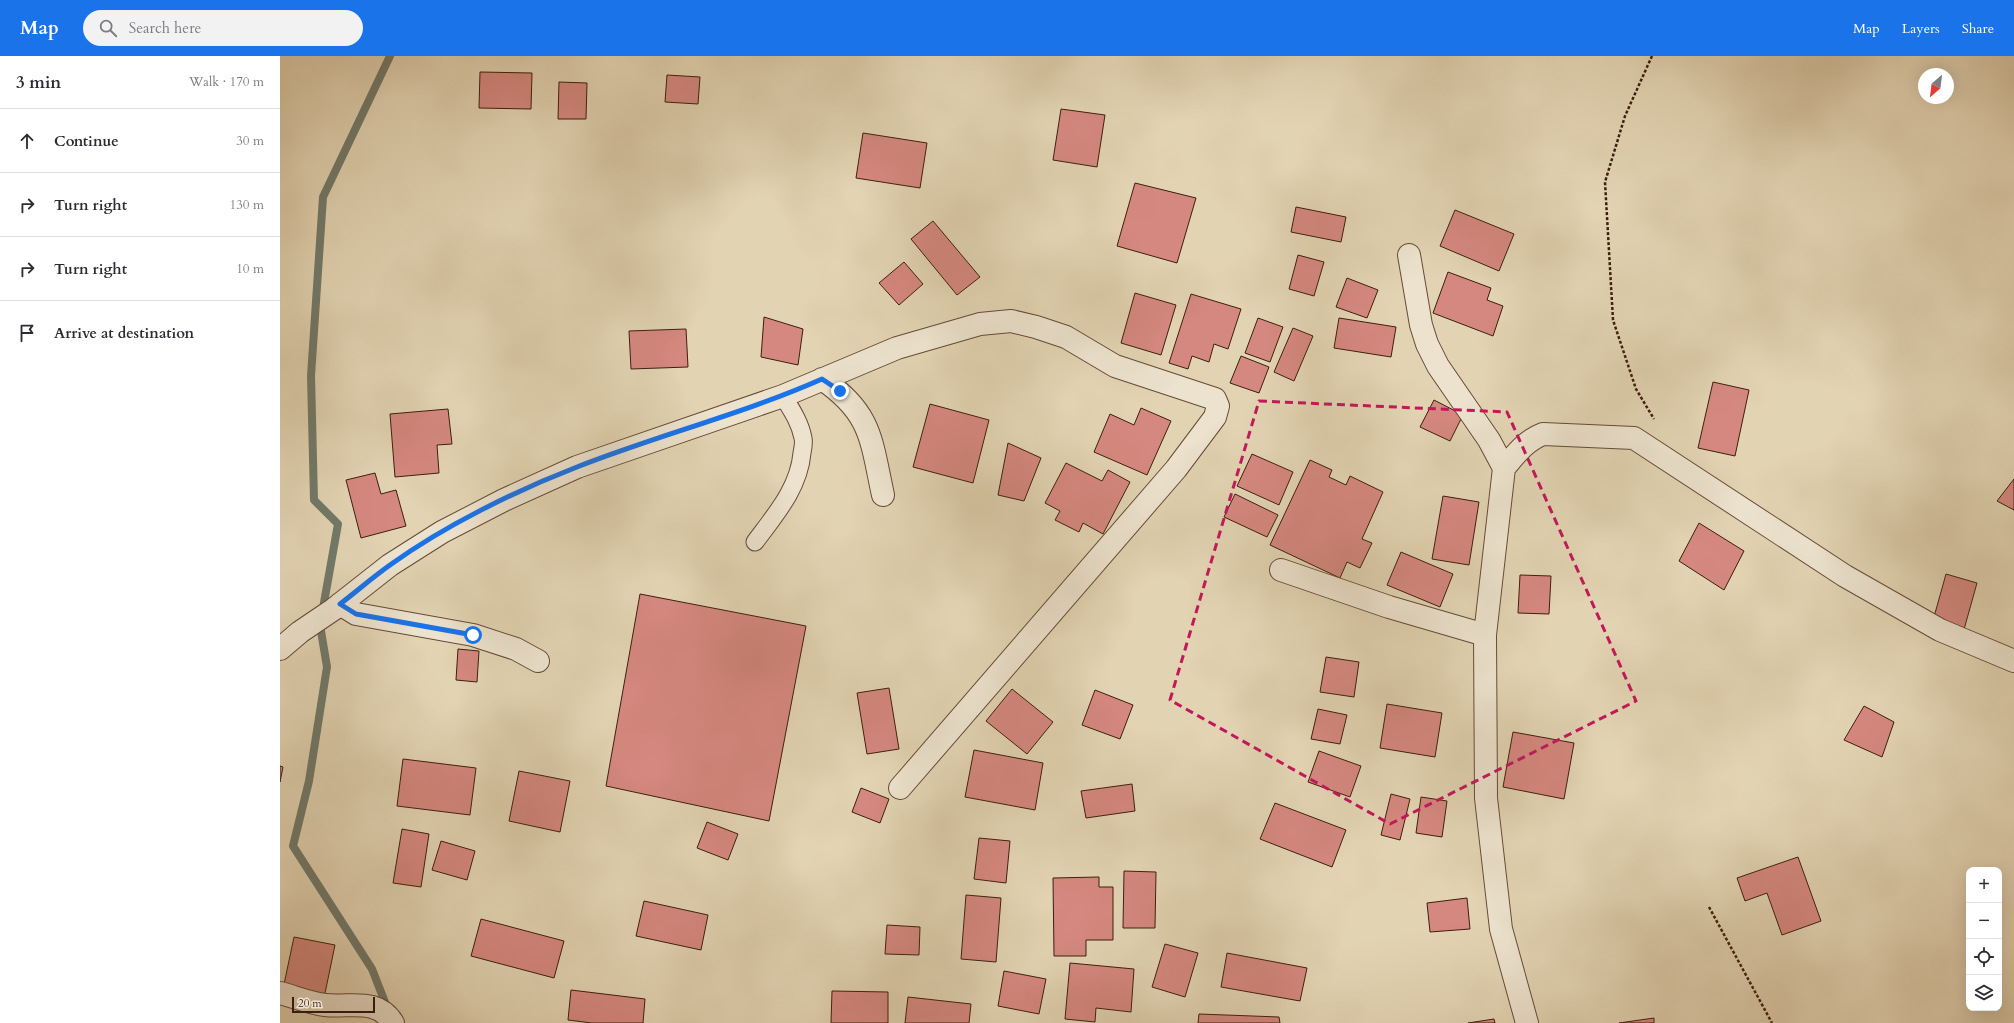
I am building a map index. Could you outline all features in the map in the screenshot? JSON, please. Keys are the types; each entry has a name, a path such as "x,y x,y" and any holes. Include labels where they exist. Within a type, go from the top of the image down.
{"street":[{"path":"1409,255 1421,325 1427,344 1438,366 1489,440 1504,468"},
{"path":"280,650 300,632 337,607 390,564 442,532 504,500 577,467 783,396 897,348 980,324 1012,321 1036,327 1066,337 1115,366 1215,399 1218,406 1215,417 1176,469 900,788"},
{"path":"822,379 840,391 855,406 869,432 883,495"},
{"path":"1527,1023 1501,929 1492,856 1486,798 1485,635 1504,468 1518,450 1530,439 1543,434 1634,438 1845,576 1940,630 2014,661"},
{"path":"1281,570 1389,607 1485,635"},
{"path":"337,607 356,614 473,635 516,649 538,661"},
{"path":"280,993 326,1005 357,1004 369,1006 380,1010 393,1023"}],"lane":[{"path":"755,542 783,506 794,484 801,461 804,439 795,415 783,396"}],"path":[{"path":"1652,56 1625,116 1605,182 1613,320 1636,390 1656,423"},
{"path":"1709,907 1772,1023"}],"highlighted area":[{"path":"1259,401 1507,412 1636,701 1390,824 1170,700"}],"building":[{"path":"480,72 532,73 531,109 479,108"},
{"path":"667,75 700,77 698,104 665,102"},
{"path":"559,82 587,83 586,119 558,119"},
{"path":"1061,109 1105,115 1097,167 1053,160"},
{"path":"863,133 927,143 920,188 856,178"},
{"path":"1135,183 1196,198 1177,263 1117,246"},
{"path":"1296,207 1346,217 1341,242 1291,232"},
{"path":"1455,210 1514,234 1499,271 1440,246"},
{"path":"933,221 980,277 957,295 911,239"},
{"path":"1298,255 1324,262 1314,296 1289,289"},
{"path":"904,262 923,284 899,305 879,283"},
{"path":"1448,272 1491,288 1487,300 1503,306 1493,336 1433,313"},
{"path":"1347,278 1378,290 1367,318 1336,307"},
{"path":"1135,293 1176,305 1161,355 1121,343"},
{"path":"1191,294 1241,309 1228,349 1214,344 1209,362 1192,356 1188,369 1169,363"},
{"path":"764,317 803,329 798,365 761,357"},
{"path":"1258,318 1283,327 1270,362 1245,353"},
{"path":"1339,318 1396,327 1391,357 1334,348"},
{"path":"1293,328 1313,336 1294,381 1274,372"},
{"path":"686,329 688,367 631,369 629,331"},
{"path":"1241,356 1269,367 1259,393 1230,383"},
{"path":"1713,382 1749,390 1735,456 1698,448"},
{"path":"1434,400 1463,415 1450,441 1420,427"},
{"path":"930,404 989,420 973,483 913,467"},
{"path":"1141,408 1171,421 1147,475 1094,452 1110,414 1134,425"},
{"path":"448,409 452,444 437,445 439,473 395,477 390,414"},
{"path":"1008,443 1041,458 1024,501 998,495"},
{"path":"1252,454 1293,472 1279,505 1237,486"},
{"path":"1310,460 1332,470 1329,477 1346,485 1350,476 1383,492 1362,539 1372,543 1360,568 1347,562 1340,578 1270,545"},
{"path":"1066,463 1102,481 1108,470 1130,482 1103,534 1083,523 1079,532 1055,520 1060,511 1045,503"},
{"path":"375,473 381,494 396,490 406,526 361,538 346,480"},
{"path":"2014,479 2014,510 1997,501"},
{"path":"1235,494 1278,515 1267,537 1224,517"},
{"path":"1443,496 1479,502 1469,565 1432,559"},
{"path":"1699,523 1744,551 1724,590 1679,561"},
{"path":"1401,552 1453,574 1440,607 1387,585"},
{"path":"1946,574 1977,583 1963,633 1932,624"},
{"path":"1520,575 1551,576 1549,614 1518,613"},
{"path":"640,594 806,626 769,821 606,786"},
{"path":"458,649 479,651 477,682 456,680"},
{"path":"1326,657 1359,662 1354,697 1320,692"},
{"path":"889,688 899,749 867,754 857,693"},
{"path":"1012,689 1053,722 1027,754 986,721"},
{"path":"1095,690 1133,705 1120,739 1082,725"},
{"path":"1387,704 1442,713 1435,757 1380,748"},
{"path":"1864,706 1894,722 1882,757 1844,740"},
{"path":"1318,709 1347,715 1340,744 1311,739"},
{"path":"1513,732 1574,743 1564,799 1503,787"},
{"path":"974,750 1043,763 1035,810 965,797"},
{"path":"1319,751 1361,766 1350,797 1308,782"},
{"path":"403,759 476,768 470,815 397,806"},
{"path":"280,766 283,767 280,782"},
{"path":"519,771 570,781 560,832 509,821"},
{"path":"1132,784 1135,811 1086,818 1081,791"},
{"path":"861,788 889,799 880,823 852,812"},
{"path":"1391,794 1410,799 1400,840 1381,835"},
{"path":"1421,797 1447,801 1442,837 1416,833"},
{"path":"1275,803 1346,830 1332,867 1260,839"},
{"path":"707,822 738,834 728,860 697,848"},
{"path":"402,829 429,834 421,887 393,883"},
{"path":"979,838 1010,841 1006,883 974,879"},
{"path":"441,841 475,851 467,880 432,870"},
{"path":"1798,857 1821,921 1782,935 1767,893 1745,901 1737,878"},
{"path":"1124,871 1156,872 1155,928 1123,928"},
{"path":"1099,877 1099,887 1113,887 1113,940 1086,940 1086,956 1054,956 1053,878"},
{"path":"966,895 1001,898 996,962 961,959"},
{"path":"1467,898 1470,929 1430,932 1427,903"},
{"path":"644,901 708,915 701,950 636,936"},
{"path":"481,919 564,941 554,978 471,956"},
{"path":"887,925 920,927 919,955 885,954"},
{"path":"294,937 335,945 324,998 283,989"},
{"path":"1165,944 1198,953 1185,997 1152,987"},
{"path":"1227,953 1307,968 1300,1001 1221,987"},
{"path":"1070,963 1134,969 1131,1012 1096,1008 1095,1022 1065,1019"},
{"path":"1004,971 1046,979 1039,1014 998,1006"},
{"path":"571,990 645,999 643,1023 592,1023 568,1020"},
{"path":"832,991 888,992 888,1023 831,1023"},
{"path":"908,997 971,1004 969,1023 905,1023"},
{"path":"1199,1014 1279,1017 1280,1023 1198,1023"},
{"path":"1654,1018 1654,1023 1619,1023"},
{"path":"1494,1019 1495,1023 1468,1023"}],"waterway":[{"path":"388,1010 372,969 293,846 309,781 327,667 320,625 338,524 314,500 311,376 323,197 390,56"}],"route":[{"path":"473,635 356,614 340,604 390,564 442,532 504,500 577,467 783,396 822,379 840,391"}]}
